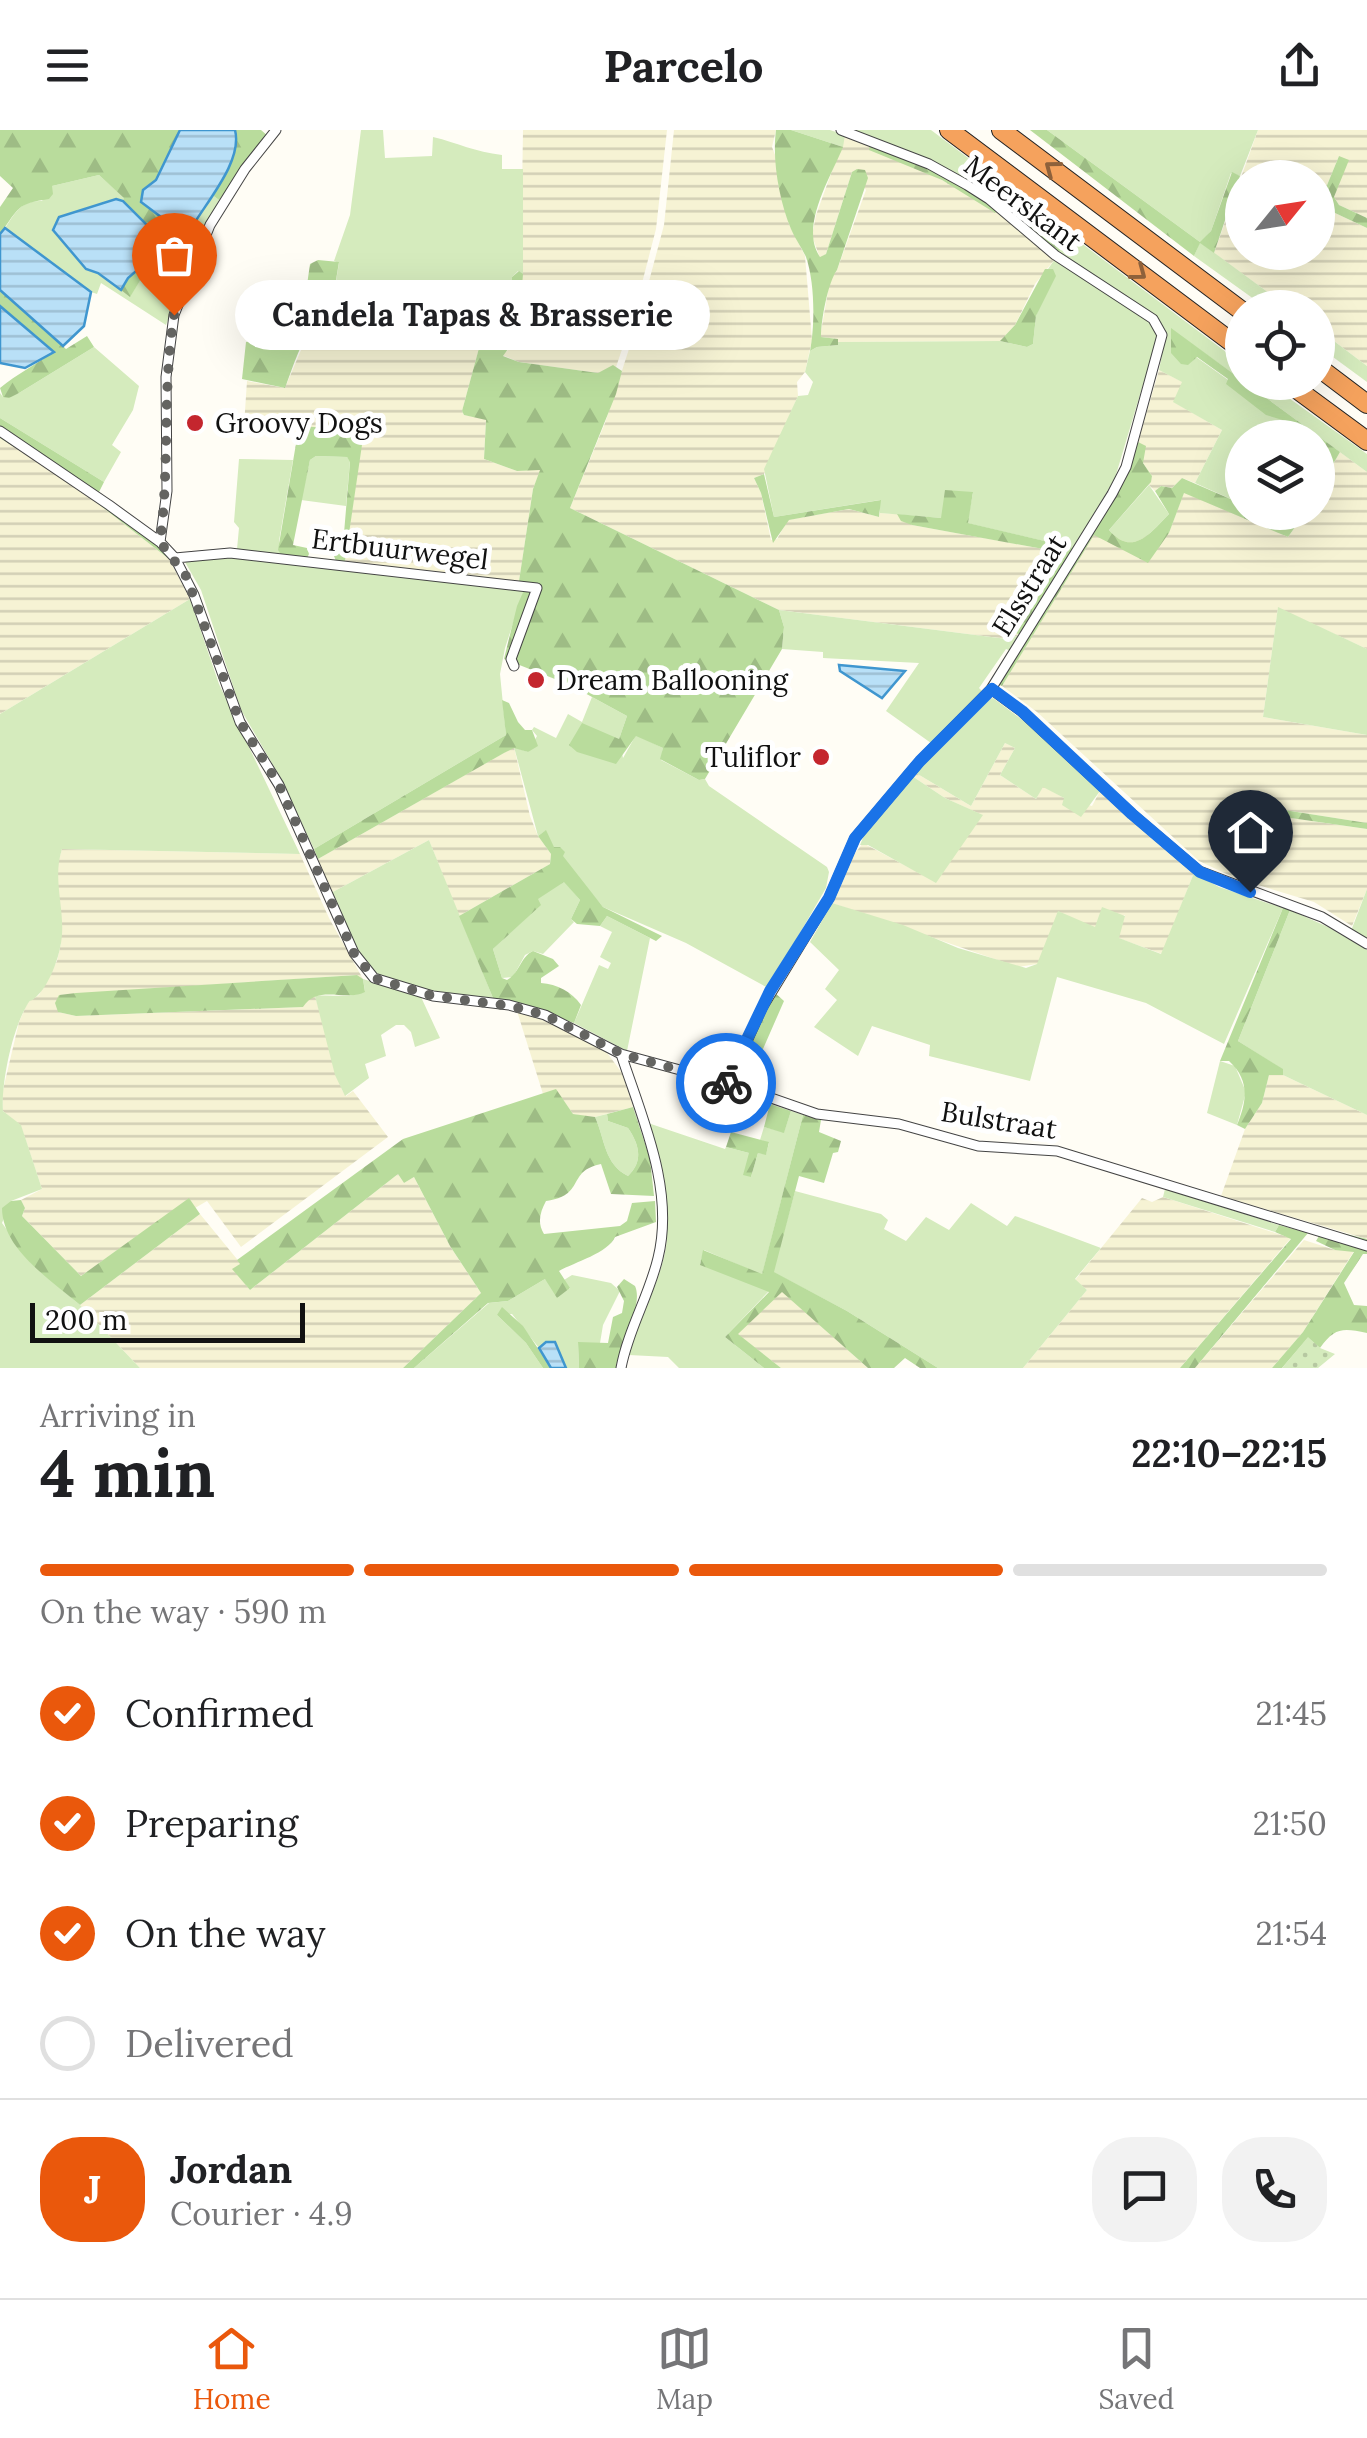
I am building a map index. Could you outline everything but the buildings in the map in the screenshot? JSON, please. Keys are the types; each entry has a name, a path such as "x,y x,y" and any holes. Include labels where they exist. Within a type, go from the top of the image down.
{"highway":[{"path":"950,130 1225,337"},
{"path":"1001,130 1225,297"},
{"path":"1335,379 1367,404"},
{"path":"1311,400 1367,441"}],"street":[{"path":"160,542 167,492 166,377 174,315 210,225 245,169 276,130"},
{"name":"Meerskant","path":"841,130 929,164 978,192 1055,256 1153,319 1162,336"},
{"name":"Elsstraat","path":"728,1083 762,1008 829,898 855,838 920,761 992,689 1120,480 1162,336"},
{"name":"Bulstraat","path":"0,431 160,542 175,558 194,595 235,711 279,785 360,964 374,978 433,996 510,1006 545,1015 622,1054 728,1083 817,1114 899,1124 978,1146 1057,1150 1367,1246"},
{"name":"Ertbuurwegel","path":"175,558 230,553 537,588 510,659 514,666"},
{"path":"992,689 1022,711 1200,872 1322,917 1367,944"},
{"path":"621,1368 624,1349 653,1276 662,1230 654,1153 622,1054"}],"shaded area":[{"path":"523,130 667,130 656,229 616,367 598,373 519,362 502,355 514,345 520,320"},
{"path":"674,130 776,130 772,147 779,188 789,224 805,256 812,340 805,372 797,382 798,396 764,474 754,478 771,540 777,539 788,520 849,509 879,517 880,513 897,514 912,525 1066,553 1017,632 1020,635 1007,639 779,610 570,508 605,423 640,315 664,225"},
{"path":"1258,130 1367,130 1367,218 1339,205 1335,199 1340,181 1339,156 1335,166 1335,160 1247,160"},
{"path":"845,135 942,180 996,211 1055,259 1035,284 1015,325 1000,341 838,342 820,337 830,280 866,190 852,172 826,254 820,258 812,236 816,215"},
{"path":"1335,213 1367,228 1367,366 1335,342 1335,290 1265,290 1237,270 1335,270"},
{"path":"1225,222 1225,261 1214,253"},
{"path":"325,321 399,328 448,341 460,336 481,341 462,411 464,415 486,419 484,459 517,471 541,469 533,489 519,581 345,561 362,438 345,429 244,426 247,381 285,388 309,331"},
{"path":"1159,370 1183,382 1174,402 1222,430 1195,483 1182,478 1172,488 1161,486 1155,491 1149,485 1152,476 1143,463 1138,442"},
{"path":"0,438 74,485 169,559 190,599 0,714"},
{"path":"1340,452 1367,472 1367,649 1278,608 1263,717 1367,735 1367,823 1259,806 1257,813 1367,829 1367,889 1352,926 1314,902 1235,878 1199,861 1037,712 1002,686 1094,534 1169,533 1184,492 1225,510 1225,530 1272,530 1288,537 1293,530 1335,530 1335,461"},
{"path":"1005,743 1015,748 1000,775 1036,799 1043,786 1064,798 1092,806 1100,791 1194,873 1162,954 1118,938 1125,915 1095,927 1037,964 1018,967 832,903 852,857 863,843 936,882 982,815 945,798 912,776 916,773 971,806"},
{"path":"514,747 530,816 551,854 550,864 459,916 429,840 331,893 318,859"},
{"path":"62,849 300,854 363,979 356,975 59,995 58,1012 76,1016 302,1007 315,996 342,1090 346,1096 353,1091 388,1137 241,1247 207,1201 195,1208 189,1199 81,1276 22,1216 25,1208 21,1200 42,1189 21,1126 3,1111 2,1094 19,1022 57,961 61,943 56,868"},
{"path":"517,1011 556,1025 605,1050 622,1073 633,1107 595,1117 583,1116 573,1114 556,1090 543,1094"},
{"path":"1269,1075 1283,1075 1367,1115 1367,1239 1221,1196 1245,1129 1262,1103"},
{"path":"398,1174 404,1183 414,1177 450,1246 481,1293 403,1368 140,1368 80,1305 200,1214 241,1264 233,1269 250,1290"},
{"path":"1163,1197 1291,1238 1180,1368 1023,1368 1087,1290 1075,1280 1142,1198 1152,1202"},
{"path":"1304,1240 1335,1250 1354,1251 1303,1332 1272,1368 1195,1368"},
{"path":"782,1291 868,1368 781,1368 737,1334"}],"green space":[{"path":"0,130 180,130 156,180 169,222 173,216 192,227 183,245 173,251 99,175 52,186 49,199 20,208 0,234 0,207 13,188 0,176"},
{"path":"235,130 261,130 268,136 219,200 211,194 228,167"},
{"path":"361,130 383,130 385,158 432,156 433,137 502,155 502,169 523,169 523,274 518,271 512,277 505,339 482,337 481,341 460,336 460,331 342,303 334,293 339,263 334,261 350,215"},
{"path":"776,130 791,130 843,147 815,217 814,245 820,257 826,254 852,172 865,170 868,178 824,311 821,337 838,339 838,345 810,351 811,279 780,193"},
{"path":"791,130 830,130 845,135 843,147"},
{"path":"853,130 931,130 1225,351 1225,368 1171,329 1196,357 1225,378 1225,400 1256,400 1284,420 1225,420 1225,496 1195,483 1222,430 1173,402 1182,382 1159,370 1165,339 1160,321 1057,253 1063,246 940,165"},
{"path":"1030,130 1047,130 1200,242 1211,231 1225,192 1225,220 1214,253 1200,243 1194,256"},
{"path":"1047,130 1258,130 1246,160 1225,160 1225,190 1211,231 1201,243 1225,261 1225,270 1238,270 1265,290 1241,290 1194,256 1200,242"},
{"path":"870,144 927,167 998,209 995,213 942,180 869,150"},
{"path":"1339,156 1349,160 1335,195"},
{"path":"99,175 125,198 115,199 65,244 86,269 130,296 143,276 183,245 211,194 219,200 192,252 166,325 101,283 97,294 91,292 5,228 20,208 42,201 52,186"},
{"path":"998,195 1064,246 1057,253 990,196"},
{"path":"1335,199 1339,205 1367,218 1367,228 1335,213"},
{"path":"157,252 169,254 143,276 130,297 121,290 128,278"},
{"path":"1055,259 1152,323 1157,338 1115,478 1074,548 967,523 973,493 941,518 880,513 880,500 774,517 764,469 798,396 808,395 813,382 805,372 810,351 838,342 1000,341 1027,347 1033,344 1036,316 1053,269 1048,269"},
{"path":"318,260 339,262 334,292 344,301 374,312 442,321 456,326 460,336 448,341 361,321 328,320 311,329 285,388 242,379 246,342 269,336 261,306 264,292 277,284 288,292 302,290 307,285 310,264"},
{"path":"1045,269 1053,269 1056,276 1036,316 1033,344 1027,347 1000,341 1015,325"},
{"path":"519,271 523,274 518,335 503,356 519,362 598,373 613,365 622,371 570,508 779,610 784,627 782,649 705,779 699,780 660,759 663,748 636,736 616,764 577,752 569,745 582,723 619,739 627,716 570,685 504,659 524,590 519,581 533,489 540,470 517,471 484,459 486,420 464,415 462,411 482,337 498,341 509,334 512,277"},
{"path":"0,290 66,349 87,336 94,347 19,393 3,397 0,388 53,352 0,306"},
{"path":"1171,328 1225,368 1225,377 1197,357 1188,365 1181,364 1171,353"},
{"path":"1335,342 1367,366 1367,382 1335,358"},
{"path":"94,347 139,386 133,410 112,445 121,452 104,482 0,418 0,393 3,397 19,393"},
{"path":"1247,400 1269,400 1296,420 1283,420 1266,415"},
{"path":"1269,400 1292,400 1320,420 1296,420"},
{"path":"0,418 104,482 99,492 154,535 169,559 74,485 0,438"},
{"path":"299,426 345,429 363,438 345,561 336,561 334,556 343,545 350,462 347,457 316,456 310,460 293,545 307,548 307,558 282,556 278,550"},
{"path":"1335,431 1367,454 1367,472 1335,448"},
{"path":"1138,442 1146,446 1143,463 1152,476 1109,530 1125,542 1140,540 1169,514 1155,491 1161,486 1172,488 1182,478 1225,497 1225,510 1184,493 1169,533 1148,563 1094,535 1002,686 997,684 1124,482"},
{"path":"316,456 347,457 350,461 346,506 301,500 310,460"},
{"path":"239,459 293,460 279,541 282,556 237,549 239,528 234,522"},
{"path":"764,474 774,517 881,500 879,517 849,509 789,520 773,543 754,478"},
{"path":"1149,485 1169,514 1140,540 1125,542 1117,538 1109,530"},
{"path":"945,490 973,492 968,523 1074,548 1020,635 1016,633 1065,553 901,521 897,514 941,518"},
{"path":"1271,530 1293,530 1288,537"},
{"path":"231,556 524,590 500,674 506,735 314,849 280,777 241,710 201,590 185,562"},
{"path":"190,599 219,684 300,854 62,849 58,874 62,923 59,954 52,974 29,1002 16,1030 3,1100 3,1111 21,1125 42,1189 11,1201 2,1223 31,1263 80,1305 140,1368 0,1368 0,714"},
{"path":"1278,607 1367,649 1367,735 1263,717"},
{"path":"779,610 1007,639 1020,635 979,688 982,691 931,743 886,711 919,663 823,658 823,652 782,649 784,627"},
{"path":"592,697 627,716 619,739 623,758 636,735 663,748 661,760 699,780 705,779 709,786 827,867 826,888 768,988 686,943 603,907 554,848 545,831 538,836 514,747 528,752 537,736 534,727 556,738 568,714 582,722"},
{"path":"993,698 1041,734 1100,791 1081,817 1062,805 1064,798 1043,787 1036,799 1000,775 1015,748 1005,743 971,806 916,773 986,700"},
{"path":"502,700 509,703 525,730 532,730 538,746 528,752 514,748 504,753 318,859 314,849 506,735"},
{"path":"912,776 945,798 983,815 936,883 868,845 860,845 865,833"},
{"path":"1258,806 1367,823 1367,829 1257,813"},
{"path":"546,830 554,847 565,852 563,856 603,907 662,936 656,941 607,916 600,926 577,924 571,919 580,900 564,882 538,899 541,905 493,949 502,978 507,980 533,951 553,959 559,966 541,978 541,983 564,990 577,1000 581,1005 574,1023 493,998 459,916 550,864 551,854 538,836"},
{"path":"429,840 493,998 429,990 382,976 359,953 331,893"},
{"path":"1194,873 1219,887 1283,908 1224,1044 1146,1003 1057,977 1030,1081 929,1056 930,1045 872,1026 858,1056 814,1027 837,1000 825,989 839,970 810,942 832,903 1026,968 1037,964 1058,911 1095,927 1102,907 1125,916 1119,938 1161,954"},
{"path":"564,881 580,900 571,919 574,922 543,954 533,951 525,955 513,977 502,978 493,949 540,905 537,899"},
{"path":"1367,889 1367,941 1351,931"},
{"path":"1283,908 1290,910 1238,1041 1283,1069 1283,1075 1269,1075 1262,1103 1245,1129 1237,1125 1244,1099 1241,1076 1229,1061 1220,1061"},
{"path":"1290,910 1367,950 1367,1115 1283,1075 1282,1069 1238,1041"},
{"path":"607,916 650,938 627,1051 574,1023 599,965 608,969 611,963 600,957 612,932 600,926"},
{"path":"357,975 363,979 365,992 316,996 303,1007 76,1016 58,1012 55,1003 59,995 76,993"},
{"path":"363,979 421,997 440,1038 415,1047 411,1032 404,1025 396,1025 381,1035 386,1056 365,1064 369,1078 345,1096 335,1075 315,996 360,993 365,991"},
{"path":"774,992 784,1001 756,1065 739,1072"},
{"path":"1220,1061 1235,1066 1246,1092 1237,1125 1207,1113"},
{"path":"556,1089 573,1114 595,1117 610,1158 628,1176 638,1158 635,1140 628,1128 608,1121 607,1114 633,1107 650,1159 654,1196 611,1194 601,1164 590,1167 567,1194 546,1201 540,1218 544,1234 620,1226 627,1221 632,1203 655,1201 656,1222 615,1237 598,1252 559,1271 570,1288 557,1298 545,1279 508,1301 488,1303 414,1368 403,1368 481,1293 450,1246 414,1177 404,1183 398,1174 250,1290 232,1269 240,1264 237,1260 403,1139"},
{"path":"770,1104 791,1111 784,1133 764,1127"},
{"path":"791,1111 803,1115 762,1275 704,1250 700,1264 769,1291 725,1337 764,1368 679,1368 668,1357 629,1355 662,1266 667,1237 662,1187 648,1123 749,1153 751,1177 758,1153 766,1154 769,1143 760,1140 764,1127 784,1132"},
{"path":"607,1114 608,1121 628,1128 635,1140 638,1158 628,1176 610,1158 595,1117"},
{"path":"803,1115 821,1120 819,1132 841,1141 824,1183 799,1176 774,1272 847,1311 938,1368 920,1368 905,1358 894,1368 868,1368 782,1292 738,1334 781,1368 764,1368 725,1337 769,1292 700,1265 703,1250 762,1274"},
{"path":"731,1132 769,1142 766,1155 758,1153 751,1177 743,1175 749,1153 726,1147"},
{"path":"1165,1189 1279,1225 1275,1232 1163,1197"},
{"path":"795,1191 881,1214 888,1220 884,1229 906,1241 926,1217 949,1230 971,1203 1007,1226 1015,1216 1101,1248 1075,1279 1087,1290 1023,1368 938,1368 847,1311 773,1272"},
{"path":"189,1198 200,1214 80,1305 19,1250 4,1223 2,1208 21,1200 25,1208 22,1216 81,1276"},
{"path":"1279,1225 1308,1233 1195,1368 1180,1368 1291,1239 1275,1232"},
{"path":"1342,1233 1367,1239 1367,1254 1363,1254 1344,1283 1354,1305 1367,1306 1367,1333 1340,1331 1320,1348 1308,1338 1282,1368 1272,1368 1303,1332 1354,1252 1335,1250 1316,1241 1319,1236 1340,1240"},
{"path":"572,1275 611,1283 620,1291 603,1325 600,1343 578,1343 579,1368 566,1368 557,1346 543,1344 539,1348 512,1314 497,1315 526,1343 543,1368 414,1368 489,1303 508,1301 545,1279 570,1289 564,1280"},
{"path":"624,1279 635,1286 637,1294 616,1368 579,1368 578,1342 608,1343 613,1317 622,1313 624,1301 617,1287"},
{"path":"502,1307 523,1326 551,1368 543,1368 526,1343 497,1315"},
{"path":"1308,1337 1335,1354 1318,1368 1282,1368"}],"water":[{"path":"180,130 235,130 234,155 229,167 192,227 174,217 169,223 141,202 143,190 156,180"},
{"path":"116,199 123,201 173,251 157,253 128,278 121,290 86,269 53,230 59,217"},
{"path":"5,228 91,292 84,326 63,346 0,290 0,234"},
{"path":"0,306 54,352 25,368 0,363"},
{"path":"839,665 905,671 882,698 840,671"},
{"path":"546,1342 555,1342 566,1368 551,1368 539,1348"}],"way so far":[{"path":"174,315 166,377 167,492 160,542 186,576 230,701 279,785 360,964 374,978 433,996 510,1006 545,1015 622,1054 726,1083"}],"place":[{"name":"Candela Tapas & Brasserie","path":"174,315"},
{"name":"Groovy Dogs","path":"195,423"},
{"name":"Dream Ballooning","path":"536,680"},
{"name":"Tuliflor","path":"821,757"}],"route":[{"path":"726,1083 770,991 829,898 855,838 920,761 992,689 1022,711 1200,872 1250,892"}]}
